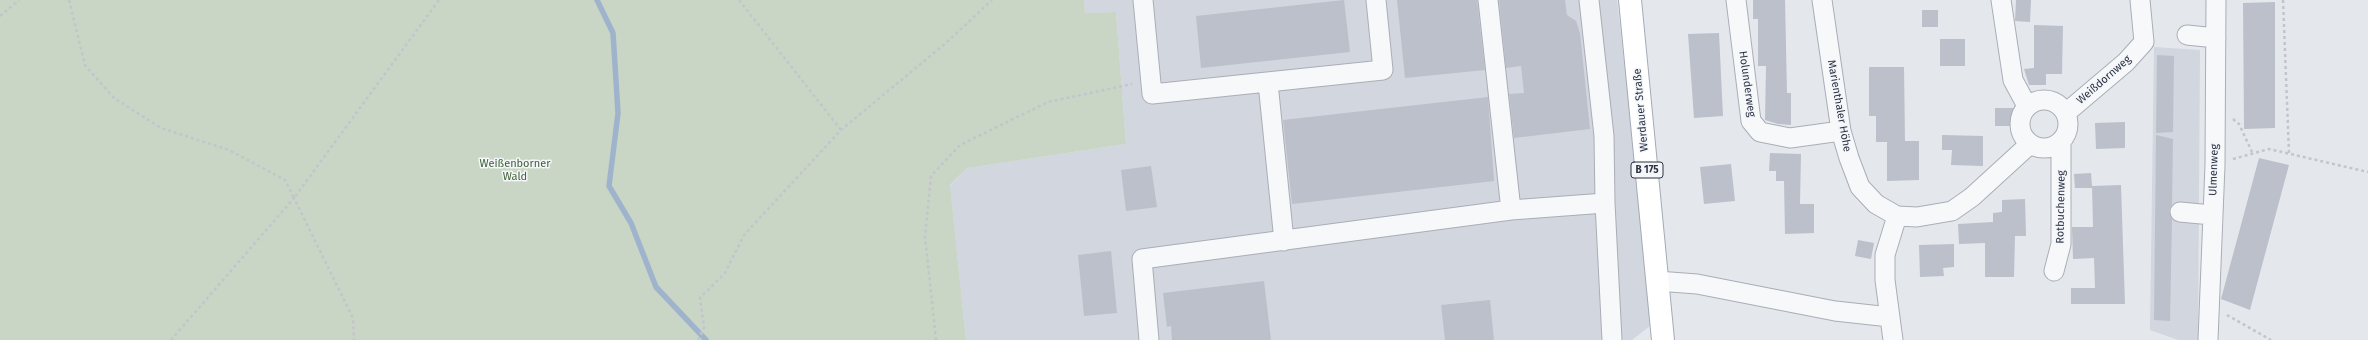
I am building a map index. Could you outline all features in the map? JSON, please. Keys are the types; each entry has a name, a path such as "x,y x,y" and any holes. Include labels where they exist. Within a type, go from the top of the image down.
{"main road":[{"name":"Werdauer Straße","path":"1630,0 1657,282 1659,339"}],"street":[{"path":"1146,0 1143,0 1152,94 1383,70 1376,0"},
{"path":"1488,0 1511,210"},
{"path":"1589,0 1604,136 1604,203 1612,340"},
{"name":"Holunderweg","path":"1736,0 1751,121 1760,132 1790,138 1842,131"},
{"name":"Marienthaler Höhe","path":"1822,0 1842,131 1849,158 1860,187 1876,204 1897,216 1917,218 1952,211 1972,197 2030,144"},
{"path":"2001,0 2013,80 2027,106"},
{"name":"Weißdornweg","path":"2067,112 2126,62 2144,42 2140,0"},
{"name":"Ulmenweg","path":"2208,340 2215,165 2216,0"},
{"path":"2187,35 2216,38"},
{"path":"1268,83 1284,241"},
{"path":"2041,100 2059,105 2067,112 2069,121 2067,133 2061,143 2051,147 2040,148 2030,144 2023,137 2020,126 2027,106 2041,100"},
{"name":"Rotbuchenweg","path":"2054,271 2061,244 2061,143"},
{"path":"1149,340 1142,259 1511,210 1604,203"},
{"path":"2180,212 2212,215"},
{"path":"1893,340 1885,280 1885,255 1897,216"},
{"path":"1657,282 1697,284 1835,311 1890,317"}],"path":[{"path":"0,16 19,0"},
{"path":"69,0 85,65 114,98 161,128 229,150 285,180 352,318 354,340"},
{"path":"170,340 294,198 439,0"},
{"path":"739,0 841,130"},
{"path":"698,340 704,328 700,298 725,273 744,235 841,130 946,43 992,0"},
{"path":"2283,0 2289,153"},
{"path":"936,340 925,236 931,176 960,145 1048,102 1150,80"},
{"path":"2215,107 2240,124 2252,152"},
{"path":"2215,165 2252,152 2269,150 2289,153 2368,172"},
{"path":"2209,304 2270,340"}],"shaded area":[{"path":"1084,0 1617,0 1639,191 1650,326 1632,340 966,340 950,186 967,168 1126,144 1116,12 1085,13"},
{"path":"2154,47 2200,50 2198,340 2178,340 2150,330"}],"green space":[{"name":"Weißenborner Wald","path":"0,0 1084,0 1085,13 1116,12 1126,144 967,168 950,185 966,340 0,340"}],"building":[{"path":"1344,0 1350,52 1201,68 1196,16"},
{"path":"1397,0 1477,0 1485,70 1405,78"},
{"path":"1499,0 1565,0 1567,15 1576,21 1580,33 1590,129 1514,138 1509,94 1524,93 1521,66 1506,68"},
{"path":"1753,0 1785,0 1787,93 1791,93 1791,125 1778,124 1765,120 1766,66 1758,66 1758,19 1753,19"},
{"path":"2016,0 2031,0 2030,22 2015,21"},
{"path":"2275,2 2275,128 2244,129 2243,3"},
{"path":"1922,10 1938,10 1938,27 1922,27"},
{"path":"2034,25 2063,26 2062,74 2046,74 2046,85 2029,85 2024,69 2034,68"},
{"path":"1719,33 1723,116 1694,118 1688,34"},
{"path":"1940,39 1965,39 1965,66 1940,66"},
{"path":"2157,55 2174,56 2173,132 2156,133"},
{"path":"1869,67 1904,67 1905,141 1919,141 1919,180 1887,181 1887,142 1876,142 1876,116 1869,116"},
{"path":"1488,97 1494,181 1292,204 1283,120"},
{"path":"1995,108 2013,108 2013,126 1995,126"},
{"path":"2125,122 2125,148 2096,149 2095,123"},
{"path":"1942,135 1983,136 1983,166 1951,165 1952,150 1942,150"},
{"path":"2156,135 2173,139 2172,205 2169,211 2172,219 2170,321 2154,320"},
{"path":"1770,153 1801,154 1800,204 1814,204 1814,233 1785,234 1784,181 1776,181 1776,171 1769,171"},
{"path":"2259,158 2289,165 2250,310 2221,299"},
{"path":"1731,164 1735,201 1704,204 1700,167"},
{"path":"1151,166 1157,207 1126,211 1121,170"},
{"path":"2091,173 2092,188 2075,188 2074,174"},
{"path":"2121,185 2125,304 2071,304 2071,288 2095,288 2094,258 2073,259 2072,229 2072,227 2093,227 2092,186"},
{"path":"2025,199 2026,236 2015,236 2014,277 1985,277 1985,243 1959,244 1958,224 1993,222 1993,213 2002,212 2002,200"},
{"path":"1858,240 1874,243 1871,259 1855,256"},
{"path":"1954,244 1954,267 1943,268 1944,276 1920,277 1919,245"},
{"path":"1111,251 1117,313 1084,316 1078,255"},
{"path":"1264,281 1271,340 1172,340 1171,326 1167,327 1163,293"},
{"path":"1490,300 1494,340 1445,340 1441,305"}],"waterway":[{"path":"597,0 613,33 618,113 609,186 631,223 656,287 706,340"}]}
